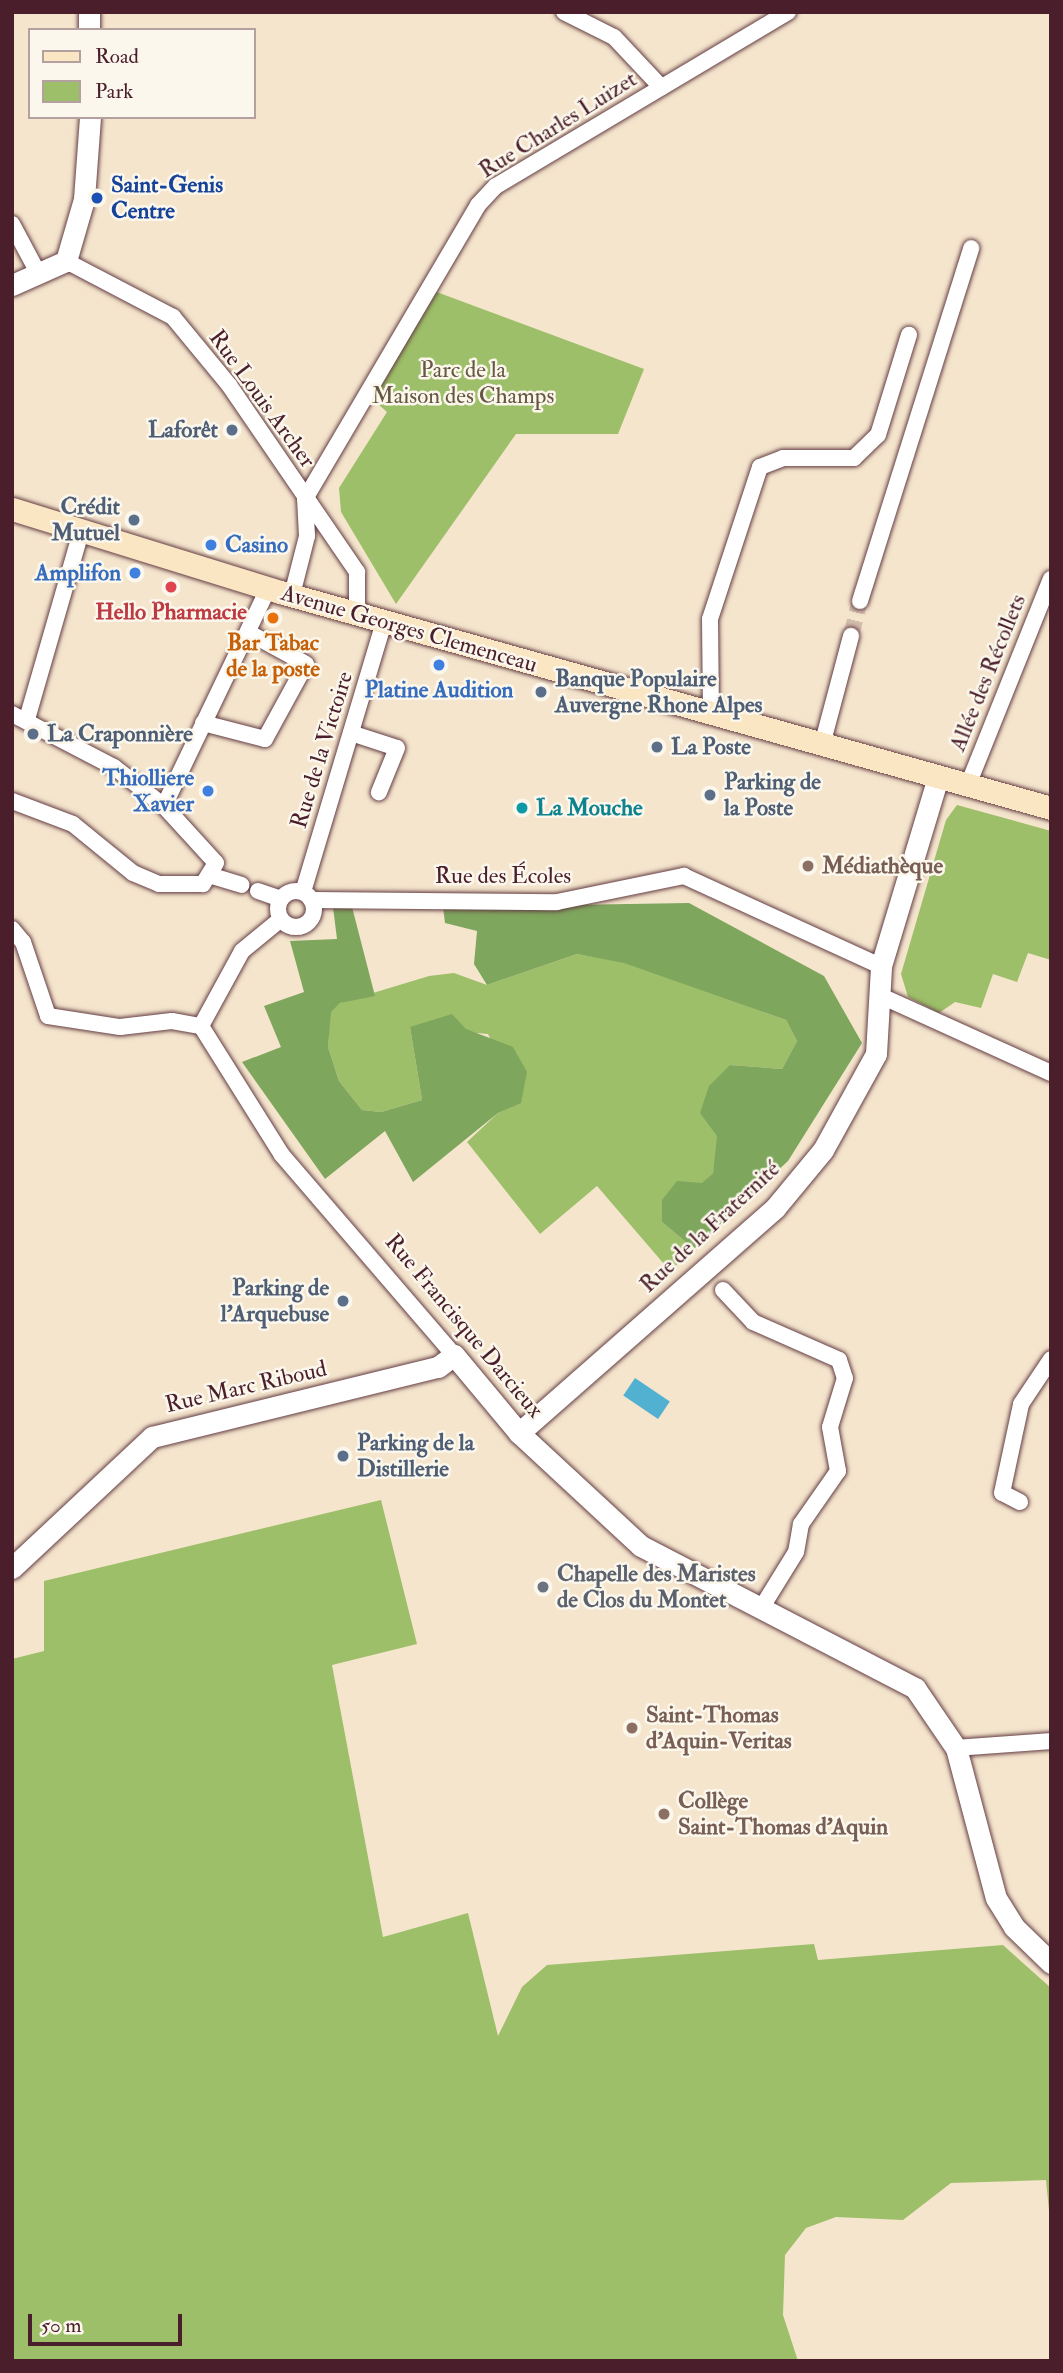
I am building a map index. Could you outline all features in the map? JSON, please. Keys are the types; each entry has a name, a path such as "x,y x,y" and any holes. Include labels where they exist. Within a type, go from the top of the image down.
{"main road":[{"name":"Avenue Georges Clemenceau","path":"12,509 268,589 1051,808"}],"street":[{"path":"564,12 614,37 661,88"},
{"name":"Rue Charles Luizet","path":"305,499 478,205 496,186 788,12"},
{"path":"12,285 37,271 66,261 84,199 90,119"},
{"path":"12,224 37,271"},
{"path":"860,601 971,248"},
{"name":"Rue Louis Archer","path":"66,261 173,317 229,385 357,572 357,614"},
{"path":"711,714 710,619 760,467 783,458 854,458 878,435 909,335"},
{"path":"292,595 307,536 305,499"},
{"path":"80,532 20,717 114,766 164,806 216,863 206,879"},
{"name":"Allée des Récollets","path":"968,785 1051,579"},
{"path":"164,806 203,723 251,634 268,589"},
{"name":"Rue de la Victoire","path":"281,919 305,924 307,896 384,622"},
{"path":"203,723 265,738 306,664 251,634"},
{"path":"822,745 851,636"},
{"path":"351,733 397,748 379,792"},
{"name":"Rue de la Fraternité","path":"519,1433 801,1179 856,1097 876,1054 881,966 939,777"},
{"path":"12,801 73,824 133,873 159,884 206,879 241,885"},
{"name":"Rue des Écoles","path":"281,899 307,896 557,902 684,876 881,966"},
{"path":"12,929 23,942 48,1016 120,1027 172,1021 201,1026 242,951 281,919 281,899 258,891"},
{"path":"879,995 1051,1073"},
{"name":"Rue Francisque Darcieux","path":"201,1026 282,1155 519,1433 641,1546 905,1680 940,1719 956,1748 996,1898 1014,1927 1051,1963"},
{"path":"723,1290 753,1322 839,1360 845,1378 830,1427 838,1471 801,1524 796,1552 762,1607"},
{"name":"Rue Marc Riboud","path":"12,1568 152,1437 438,1367 454,1355"},
{"path":"1020,1502 1002,1493 1021,1404 1051,1359"},
{"path":"956,1748 1051,1741"}],"green space":[{"name":"Parc de la Maison des Champs","path":"434,291 644,369 618,434 516,434 396,604 341,512 339,488 387,412 370,397"},
{"path":"957,805 1051,831 1051,960 1028,953 1017,982 993,974 981,1008 955,1002 939,1013 908,997 901,974 946,820"},
{"path":"351,903 375,996 340,1003 331,1012 328,1047 339,1081 362,1110 381,1112 422,1100 410,1027 452,1014 466,1029 513,1047 527,1072 521,1103 498,1113 413,1182 385,1131 325,1179 242,1062 281,1047 264,1006 304,992 290,941 337,939 333,907"},
{"path":"689,903 824,976 862,1043 788,1161 694,1249 662,1222 662,1200 677,1181 702,1183 713,1173 717,1136 700,1113 709,1086 730,1065 782,1069 797,1041 786,1020 624,963 577,954 487,985 474,964 477,931 445,923 443,907"},
{"path":"577,954 624,962 786,1020 797,1041 782,1069 730,1065 713,1173 662,1222 694,1249 670,1271 597,1186 540,1234 467,1142 498,1113 521,1102 488,1034 410,1027 422,1100 381,1112 362,1110 339,1081 328,1047 330,1012 340,1003 429,976 454,973 487,985"},
{"path":"381,1500 417,1644 332,1665 383,1937 468,1913 498,2036 522,1987 547,1965 814,1944 818,1960 1003,1945 1051,1988 1051,2231 1046,2180 951,2183 903,2220 836,2217 806,2228 785,2255 783,2315 798,2361 12,2361 12,1659 44,1651 44,1581"}],"water":[{"path":"635,1378 670,1401 658,1419 623,1395"}],"tunnel":[{"path":"851,636 860,601"}],"place":[{"name":"Saint-Genis Centre","path":"97,198"},
{"name":"Laforêt","path":"232,430"},
{"name":"Crédit Mutuel","path":"134,520"},
{"name":"Casino","path":"211,545"},
{"name":"Amplifon","path":"135,573"},
{"name":"Hello Pharmacie","path":"171,587"},
{"name":"Bar Tabac de la poste","path":"273,618"},
{"name":"Platine Audition","path":"439,665"},
{"name":"Banque Populaire Auvergne Rhone Alpes","path":"541,692"},
{"name":"La Craponnière","path":"33,734"},
{"name":"La Poste","path":"657,747"},
{"name":"Thiolliere Xavier","path":"208,791"},
{"name":"Parking de la Poste","path":"710,795"},
{"name":"La Mouche","path":"522,808"},
{"name":"Médiathèque","path":"808,866"},
{"name":"Parking de l'Arquebuse","path":"343,1301"},
{"name":"Parking de la Distillerie","path":"343,1456"},
{"name":"Chapelle des Maristes de Clos du Montet","path":"543,1587"},
{"name":"Saint-Thomas d'Aquin-Veritas","path":"632,1728"},
{"name":"Collège Saint-Thomas d'Aquin","path":"664,1814"}]}
